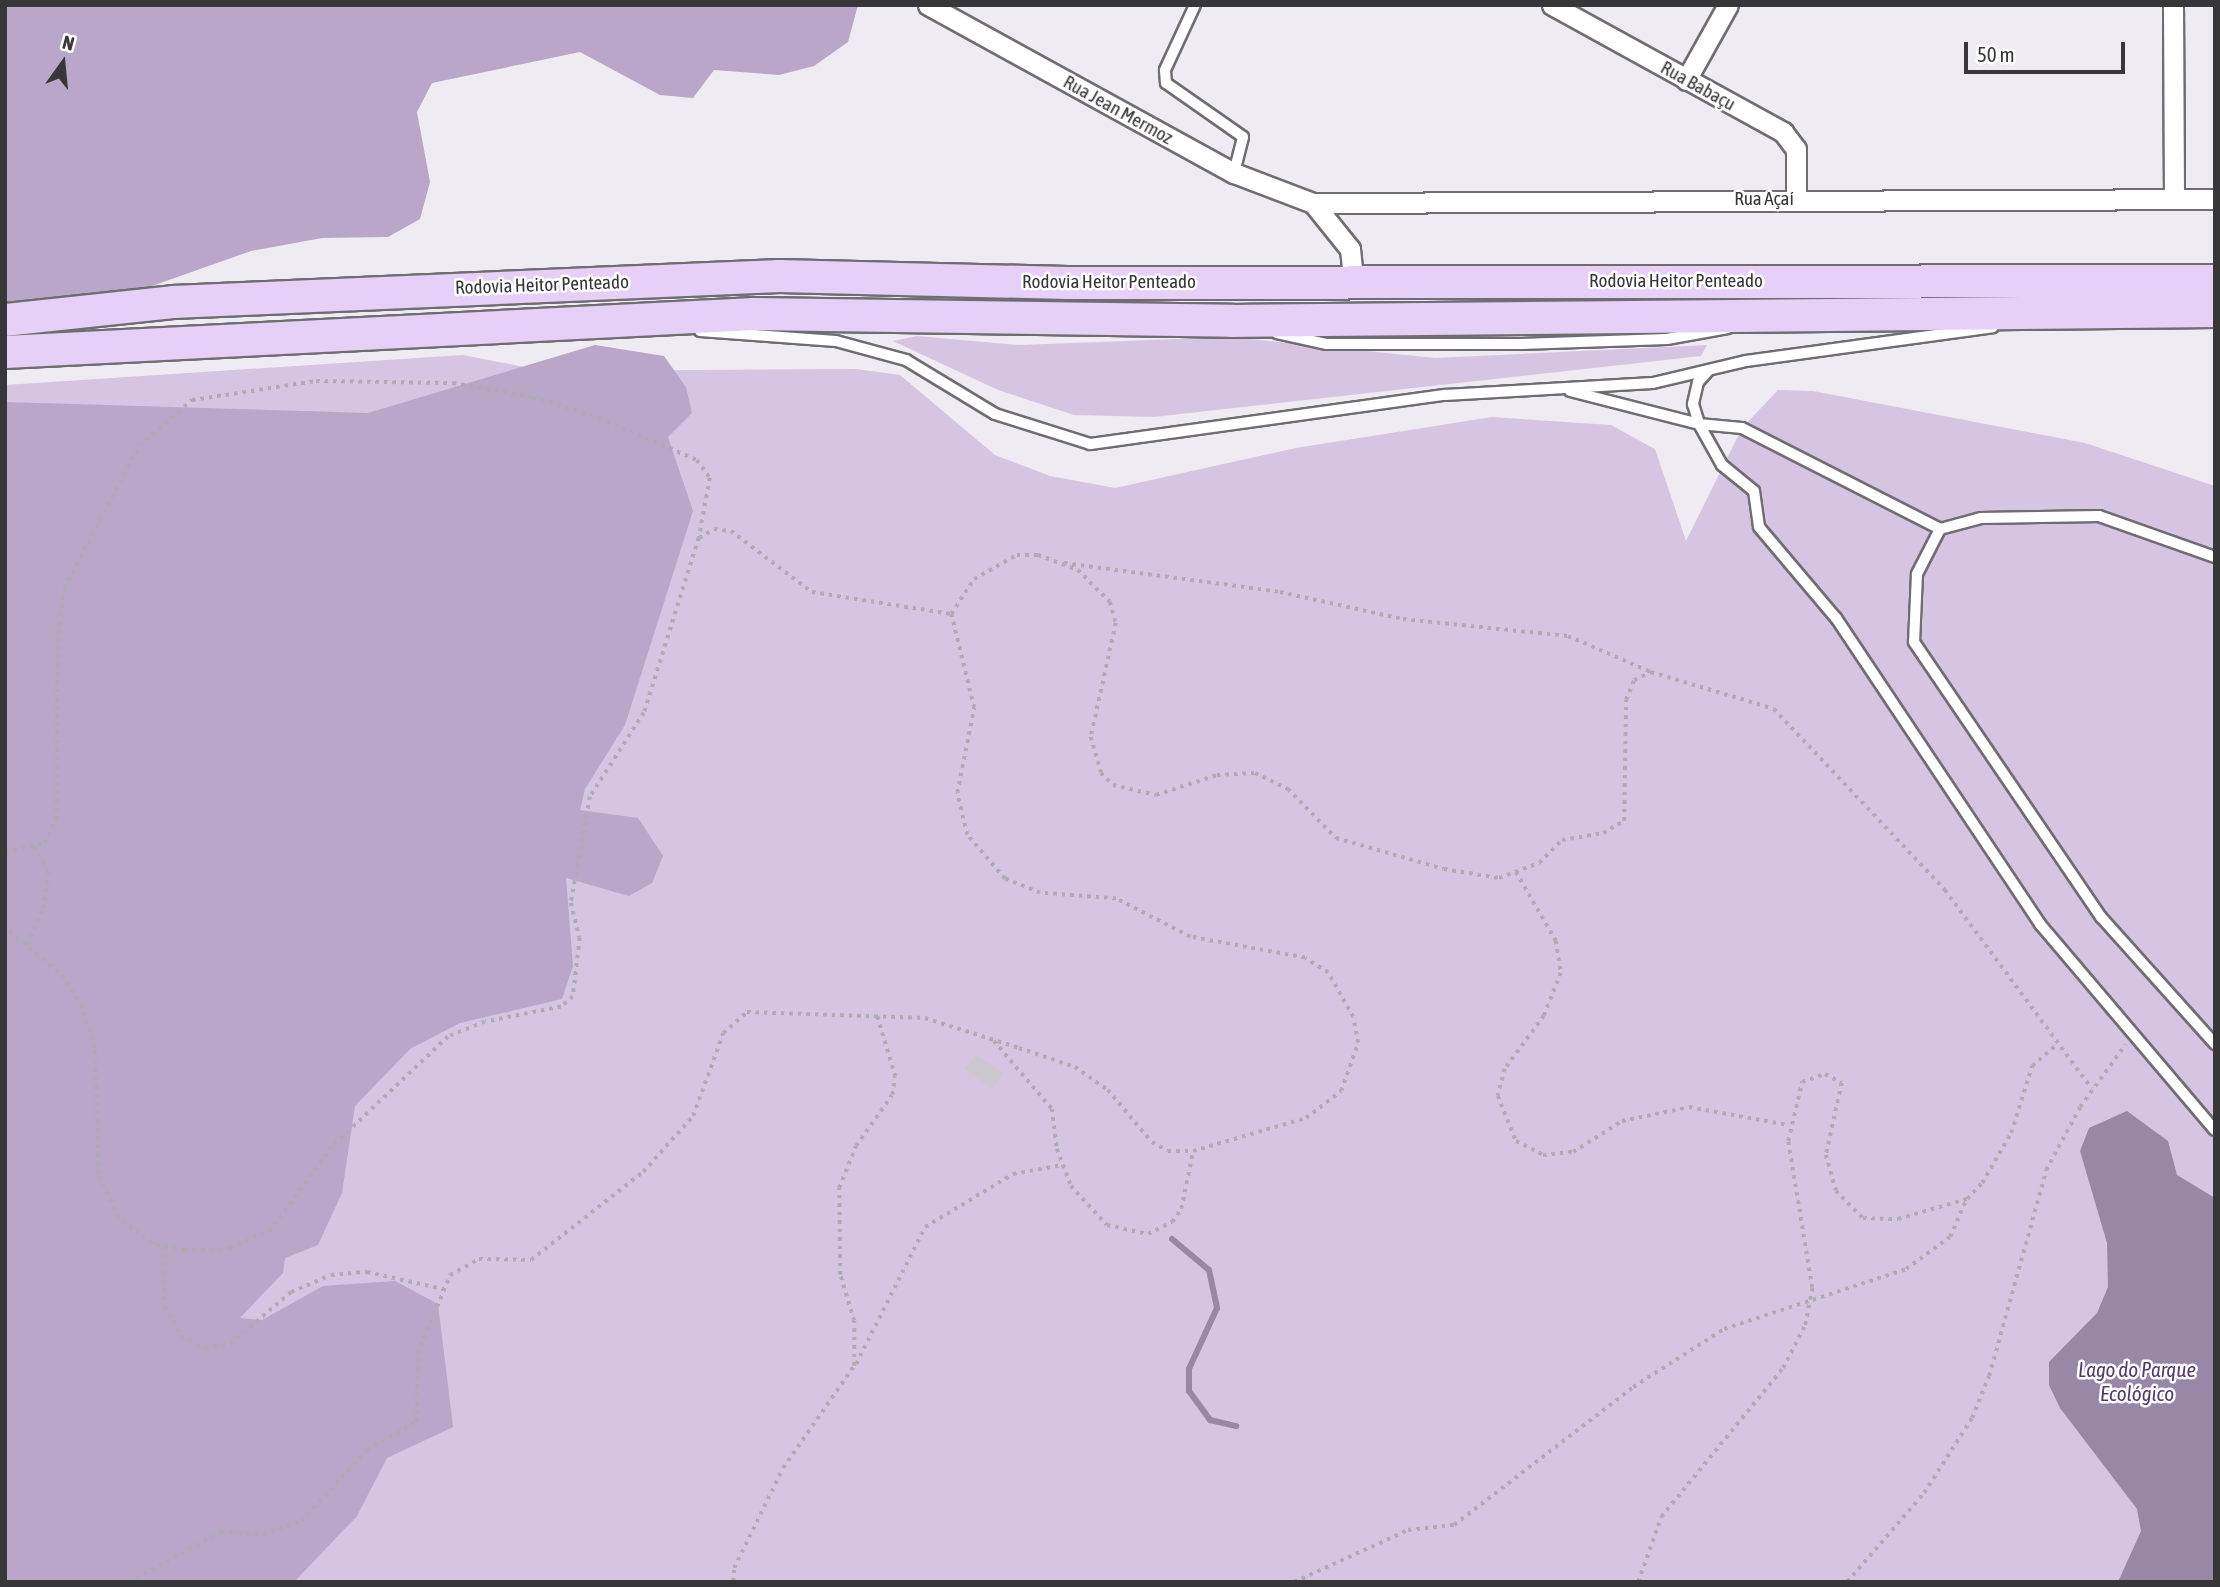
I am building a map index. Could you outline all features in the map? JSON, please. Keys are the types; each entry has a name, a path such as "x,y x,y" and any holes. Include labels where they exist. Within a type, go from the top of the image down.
{"main road":[{"name":"Rodovia Heitor Penteado","path":"5,320 173,302 779,276 1068,283 2215,281"},
{"name":"Rodovia Heitor Penteado","path":"5,352 563,321 754,314 1232,321 2215,311"}],"street":[{"name":"Rua Jean Mermoz","path":"928,5 1234,173 1313,203"},
{"name":"Rua Babaçu","path":"1552,5 1783,132 1796,149 1796,199"},
{"path":"1686,80 1728,5"},
{"path":"2173,5 2174,199"},
{"name":"Rua Açaí","path":"1313,203 2215,199"},
{"path":"1313,203 1350,249 1353,281"}],"lane":[{"path":"1195,5 1166,70 1166,83 1242,136 1234,173"},
{"path":"563,321 836,341 906,360 1027,428 1090,444 1445,395 1653,383 1709,370 2076,313"},
{"path":"1709,370 1698,382 1693,404 1699,424 1722,465 1754,491 1759,527 1836,618 2040,924 2215,1130"},
{"path":"1560,389 1699,424 1742,428 1940,529 1980,518 2099,516 2215,557"},
{"path":"1940,529 1917,574 1914,642 2101,917 2215,1044"}],"path":[{"path":"5,852 34,848 50,834 58,804 57,642 64,588 139,446 192,400 316,381 453,383 533,397 697,460 709,478 699,538 644,713 590,797 571,903 580,938 573,997 561,1007 485,1022 448,1037 332,1147 272,1228 230,1249 165,1246 133,1232 104,1196 96,1154 95,1048 64,978 5,929"},
{"path":"699,538 714,529 732,531 812,592 951,614"},
{"path":"129,1582 220,1532 263,1534 301,1521 368,1450 416,1422 417,1354 443,1289 466,1262 531,1260 643,1172 693,1116 730,1023 765,1010 925,1017 1075,1067 1108,1090 1152,1142 1168,1151 1193,1151 1306,1118 1341,1091 1358,1042 1344,995 1328,973 1305,958 1219,945 1116,899 1040,893 1005,879 958,819 960,769 974,708 951,614 974,579 1000,562 1038,555 1059,562 1280,592 1404,620 1568,636 1651,672 1774,709 1945,890 2056,1045 2092,1089"},
{"path":"1059,562 1092,581 1110,602 1116,623 1091,737 1101,773 1113,785 1156,795 1217,775 1255,773 1288,789 1336,838 1364,850 1499,878 1539,863 1562,840 1603,833 1624,821 1626,700 1634,680 1651,672"},
{"path":"27,946 43,909 48,872 34,848"},
{"path":"1516,872 1556,942 1561,973 1544,1016 1505,1069 1498,1096 1516,1141 1543,1154 1573,1152 1622,1121 1689,1107 1788,1125"},
{"path":"855,1366 854,1321 840,1275 839,1188 856,1146 892,1095 895,1077 877,1016"},
{"path":"1847,1582 1924,1493 1972,1418 1989,1376 2046,1170 2092,1089 2134,1034"},
{"path":"993,1040 1052,1109 1062,1165 1107,1225 1148,1234 1172,1222 1181,1209 1193,1151"},
{"path":"1294,1582 1408,1530 1454,1525 1633,1387 1724,1329 1906,1269 1950,1237 1967,1199 1997,1163 2032,1066 2056,1045"},
{"path":"1638,1582 1661,1517 1783,1368 1805,1325 1810,1299 1788,1125 1802,1082 1835,1075 1842,1083 1828,1172 1852,1212 1898,1220 1967,1199"},
{"path":"733,1582 753,1526 809,1429 855,1366 925,1227 1013,1174 1062,1165"},
{"path":"165,1246 165,1306 181,1336 205,1348 230,1344 291,1292 331,1275 367,1272 443,1289"}],"shaded area":[{"path":"5,5 858,5 848,42 814,66 779,75 714,70 693,98 660,95 580,52 432,83 417,112 430,182 420,219 388,237 322,238 251,251 53,321 5,307"},
{"path":"917,336 1019,345 1231,337 1435,358 1707,345 1701,356 1154,417 1074,415 998,390 893,341"},
{"path":"595,345 664,356 686,387 692,413 668,437 693,511 625,725 585,789 580,810 638,818 663,856 652,883 629,896 566,878 573,966 562,999 460,1023 410,1049 355,1106 342,1193 318,1245 285,1258 283,1273 240,1318 262,1320 323,1286 395,1281 438,1304 453,1427 387,1458 357,1516 294,1582 5,1582 5,402 368,413"},
{"path":"463,355 545,371 856,369 900,375 995,455 1050,476 1115,488 1296,448 1492,417 1611,425 1655,449 1686,541 1742,428 1778,390 1813,391 2085,443 2215,486 2215,1582 5,1582 5,385"}],"water":[{"name":"Lago do Parque Ecológico","path":"2127,1111 2168,1141 2177,1175 2215,1198 2215,1582 2118,1582 2141,1531 2137,1509 2060,1408 2049,1385 2049,1362 2097,1313 2108,1287 2107,1243 2080,1151 2089,1128"}],"building":[{"path":"976,1054 1003,1073 992,1088 965,1070"}],"waterway":[{"path":"1172,1239 1209,1270 1217,1308 1189,1369 1189,1391 1210,1420 1236,1426"}]}
